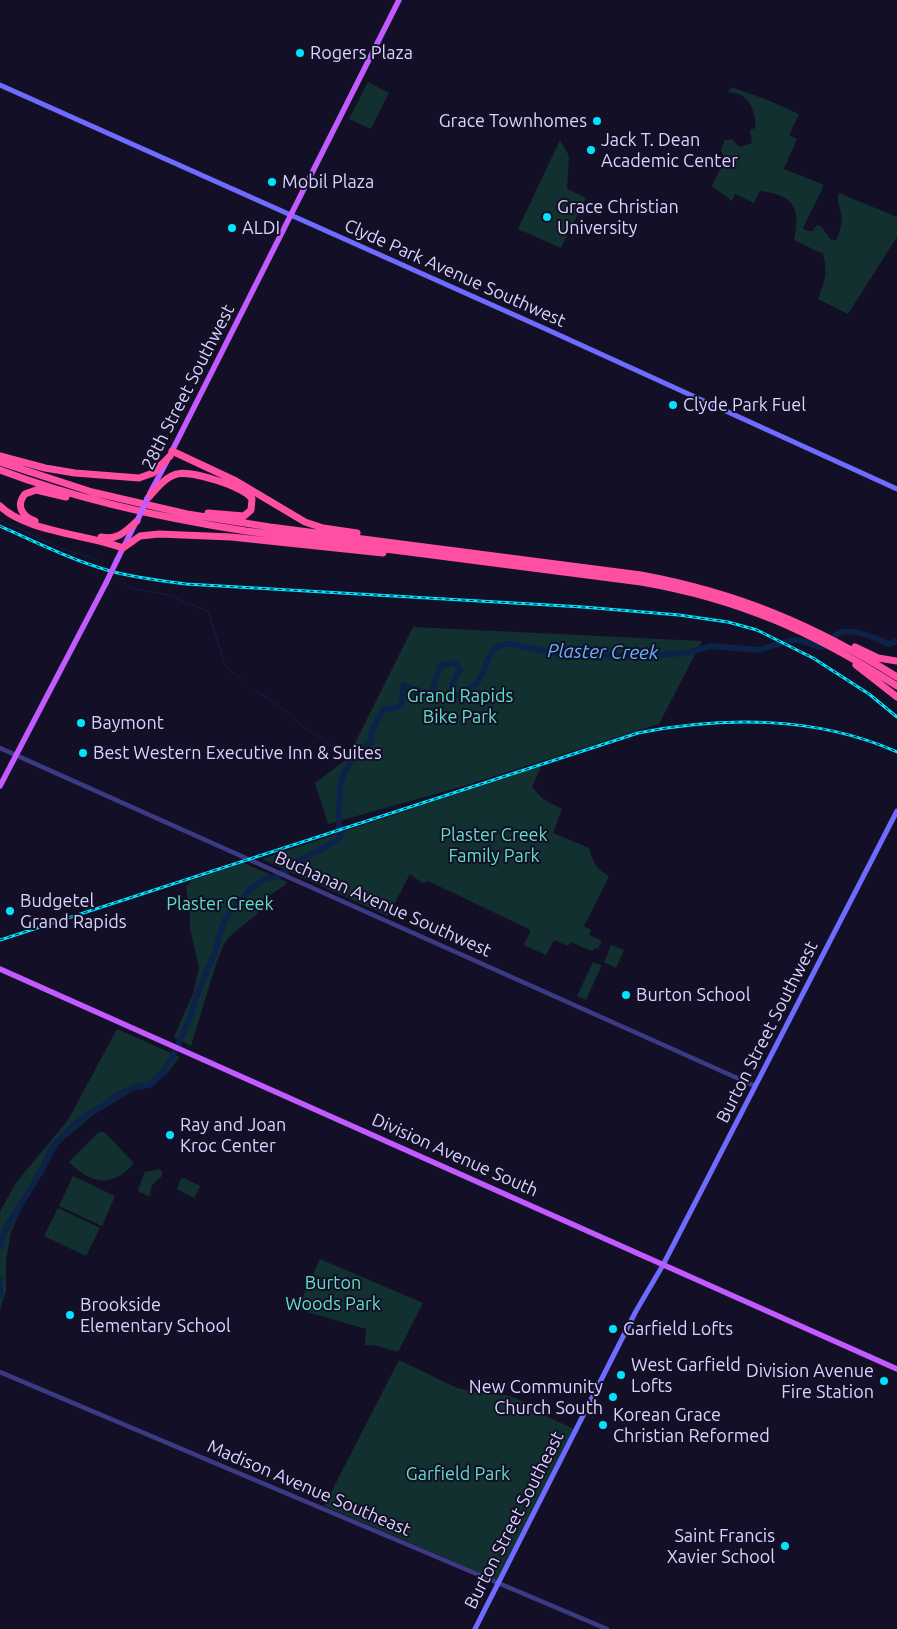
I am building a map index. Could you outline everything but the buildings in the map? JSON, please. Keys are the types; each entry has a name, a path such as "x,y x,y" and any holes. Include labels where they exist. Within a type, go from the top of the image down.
{"highway":[{"path":"0,456 65,472 138,478 153,473 171,453 228,476 294,516 311,524 443,549"},
{"path":"0,462 92,492 166,510 244,523 641,575 696,586 797,622 897,686"},
{"path":"0,470 23,479 98,501 210,525 649,584 737,602"},
{"path":"148,499 170,477 183,472 195,474 243,490 250,495 253,501 250,512 242,516 166,510"},
{"path":"98,501 36,490 25,494 20,504 23,513 32,520 105,538 120,535 137,520"},
{"path":"0,506 11,515 27,522 123,548 135,538 143,535 178,534 246,538 416,557 454,558"},
{"path":"840,648 856,648 882,660 897,661"},
{"path":"840,648 897,677"},
{"path":"840,648 897,697"}],"main road":[{"name":"28th Street Southwest","path":"0,786 106,583 292,216 398,0"},
{"name":"Clyde Park Avenue Southwest","path":"0,85 897,489"},
{"name":"Burton Street Southwest","path":"663,1266 897,811"},
{"name":"Division Avenue South","path":"0,969 897,1369"},
{"name":"Burton Street Southeast","path":"475,1629 634,1314 663,1266"}],"street":[{"name":"Buchanan Avenue Southwest","path":"0,748 755,1086"},
{"name":"Madison Avenue Southeast","path":"0,1372 607,1629"}],"green space":[{"path":"368,82 389,93 371,129 349,119"},
{"path":"731,87 799,114 789,135 797,139 784,169 824,185 803,228 807,231 813,231 817,225 821,226 830,239 836,240 842,220 838,201 839,193 897,217 897,237 848,314 818,299 825,277 823,254 794,240 796,229 795,211 788,200 772,193 760,191 754,203 735,194 732,201 712,186 725,160 721,150 725,140 732,139 738,146 752,143 750,130 755,128 754,114 748,101 741,95 728,92"},
{"path":"560,140 569,156 567,189 586,198 561,248 518,229"},
{"name":"Grand Rapids Bike Park","path":"413,627 702,641 659,724 460,787 328,824 315,783 347,759"},
{"name":"Plaster Creek Family Park","path":"542,765 532,787 543,799 562,809 553,833 589,848 596,865 609,876 584,926 591,930 589,935 602,941 598,949 596,948 591,951 571,942 568,946 554,940 546,955 524,945 531,930 428,881 422,883 410,874 388,916 262,859"},
{"name":"Plaster Creek","path":"244,863 287,882 270,895 256,915 231,935 224,944 191,1046 174,1037 193,994 199,968 190,928 190,911 186,887 192,880"},
{"path":"611,945 624,950 616,968 604,962"},
{"path":"593,962 601,965 601,967 586,1000 577,996"},
{"path":"117,1029 180,1057 152,1087 134,1090 116,1101 89,1118 59,1144 21,1208 11,1232 6,1260 6,1291 0,1310 0,1212 15,1184 68,1120"},
{"path":"99,1132 104,1132 134,1163 118,1177 110,1180 93,1179 69,1162"},
{"path":"159,1169 162,1171 162,1176 152,1185 150,1195 139,1192 138,1189 145,1172"},
{"path":"73,1176 115,1196 102,1226 59,1206"},
{"path":"184,1178 200,1186 195,1197 177,1189 181,1179"},
{"path":"58,1208 100,1228 86,1256 44,1236"},
{"name":"Burton Woods Park","path":"320,1259 423,1303 398,1352 378,1346 365,1345 366,1329 297,1309"},
{"name":"Garfield Park","path":"399,1360 457,1388 473,1392 506,1395 520,1400 544,1415 574,1429 497,1580 324,1506"}],"waterway":[{"path":"0,520 60,548 98,561"},
{"path":"124,583 135,589 165,594 208,611 225,665 244,681"},
{"name":"Plaster Creek","path":"0,1246 4,1232 57,1142 87,1114 105,1105 121,1093 135,1087 150,1085 163,1072 172,1058 191,1015 199,989 214,955 223,924 231,910 251,889 264,879 273,878 288,870 292,865 339,839 341,835 339,821 340,785 342,778 352,760 372,742 371,733 383,709 396,708 401,705 404,685 422,692 432,692 440,666 452,662 460,670 452,685 452,696 463,695 482,675 491,652 501,645 510,644 559,654 653,656 690,652 711,646 760,650 796,640 824,647 839,633 850,631 864,634 889,644 897,641"},
{"path":"254,689 351,761"},
{"name":"Plaster Creek","path":"0,1279 0,1296"}],"railway":[{"path":"0,526 99,568 168,582 583,607 679,615 728,622 757,630 813,658 869,694 897,717"},
{"path":"0,940 638,733 670,727 703,724 769,723 835,731 897,752"}],"place":[{"name":"Rogers Plaza","path":"300,53"},
{"name":"Grace Townhomes","path":"597,121"},
{"name":"Jack T. Dean Academic Center","path":"591,150"},
{"name":"Mobil Plaza","path":"272,182"},
{"name":"Grace Christian University","path":"547,217"},
{"name":"ALDI","path":"232,228"},
{"name":"Clyde Park Fuel","path":"673,405"},
{"name":"Baymont","path":"81,723"},
{"name":"Best Western Executive Inn & Suites","path":"83,753"},
{"name":"Budgetel Grand Rapids","path":"10,911"},
{"name":"Burton School","path":"626,995"},
{"name":"Ray and Joan Kroc Center","path":"170,1135"},
{"name":"Brookside Elementary School","path":"70,1315"},
{"name":"Garfield Lofts","path":"613,1329"},
{"name":"West Garfield Lofts","path":"621,1375"},
{"name":"Division Avenue Fire Station","path":"884,1381"},
{"name":"New Community Church South","path":"613,1397"},
{"name":"Korean Grace Christian Reformed","path":"603,1425"},
{"name":"Saint Francis Xavier School","path":"785,1546"}]}
